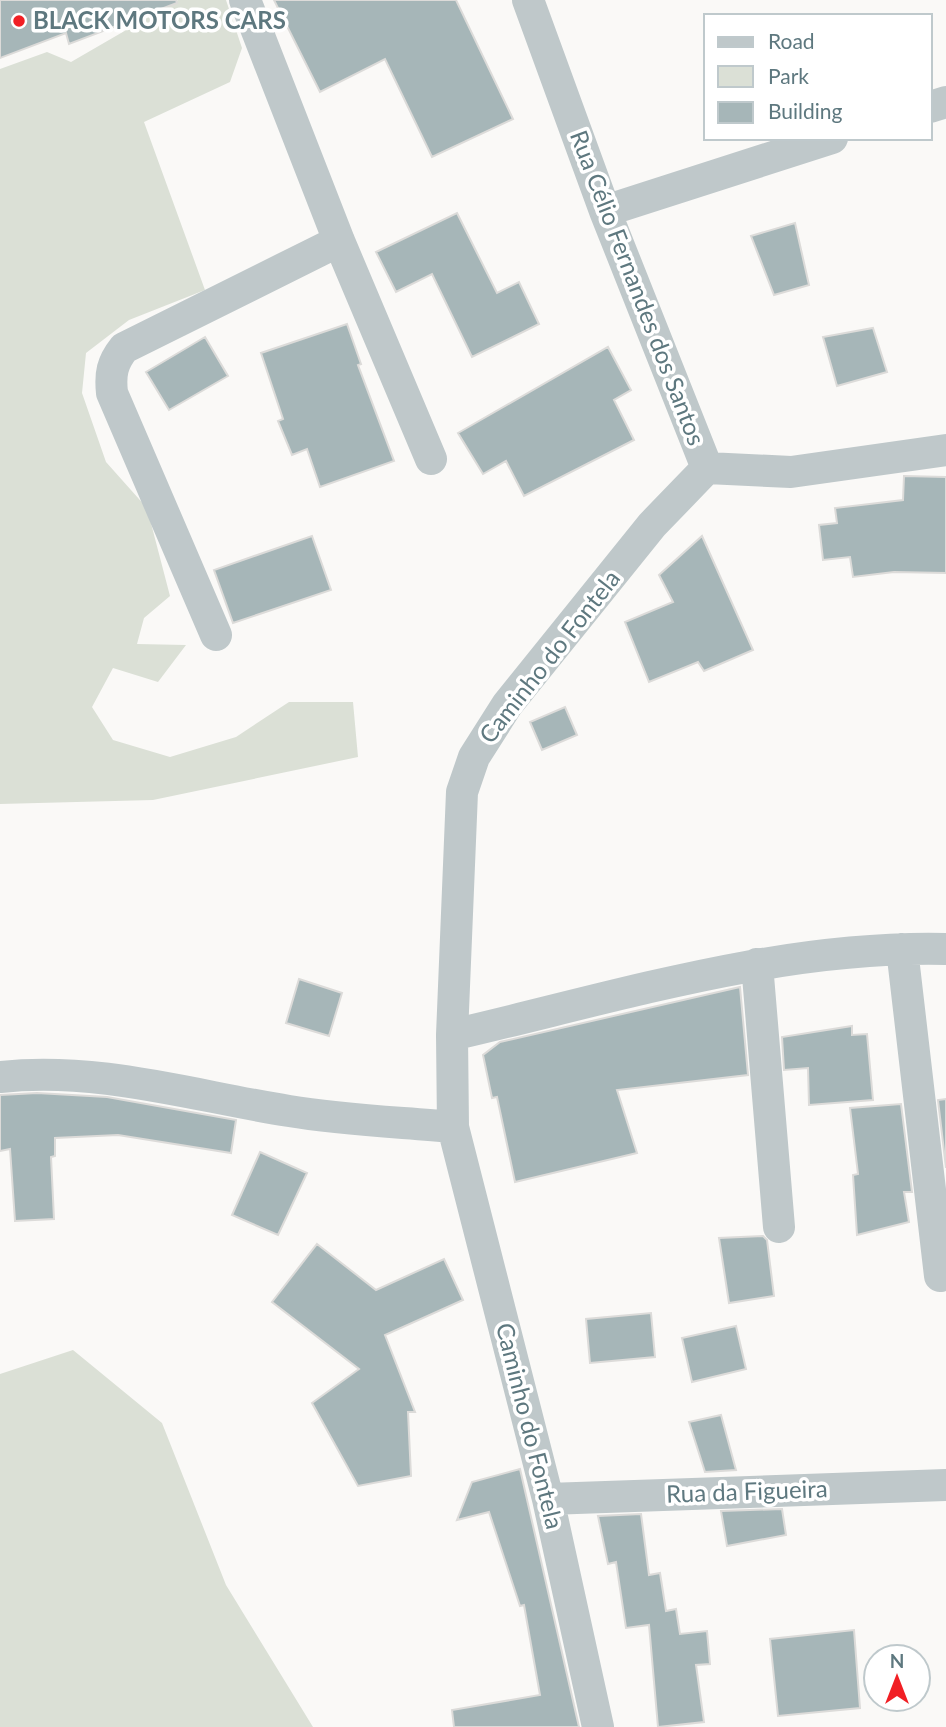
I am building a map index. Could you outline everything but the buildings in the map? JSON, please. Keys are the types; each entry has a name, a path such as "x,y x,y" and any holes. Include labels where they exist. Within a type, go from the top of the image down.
{"street":[{"path":"245,0 340,241 431,459"},
{"name":"Rua Célio Fernandes dos Santos","path":"528,0 605,211 707,468 791,472 946,450"},
{"path":"605,211 826,140"},
{"path":"216,635 112,393 110,376 115,360 124,348 340,241"},
{"name":"Caminho do Fontela","path":"598,1727 548,1499 453,1127 452,1035 462,792 474,757 507,705 652,524 707,468"},
{"path":"902,949 940,1276"},
{"path":"452,1035 757,964 902,949 946,949"},
{"path":"757,964 779,1227"},
{"path":"0,1077 46,1074 89,1076 292,1112 453,1127"},
{"name":"Rua da Figueira","path":"548,1499 946,1485"}],"green space":[{"path":"178,0 226,0 242,48 230,82 144,122 205,290 129,320 86,353 82,393 106,462 147,508 170,596 144,618 137,644 186,645 158,682 113,668 92,707 113,740 170,757 236,737 289,702 353,702 358,757 153,800 0,804 0,69 47,52 71,62"},
{"path":"73,1350 162,1423 226,1585 313,1727 0,1727 0,1374"}],"place":[{"name":"BLACK MOTORS CARS","path":"19,21"}]}
